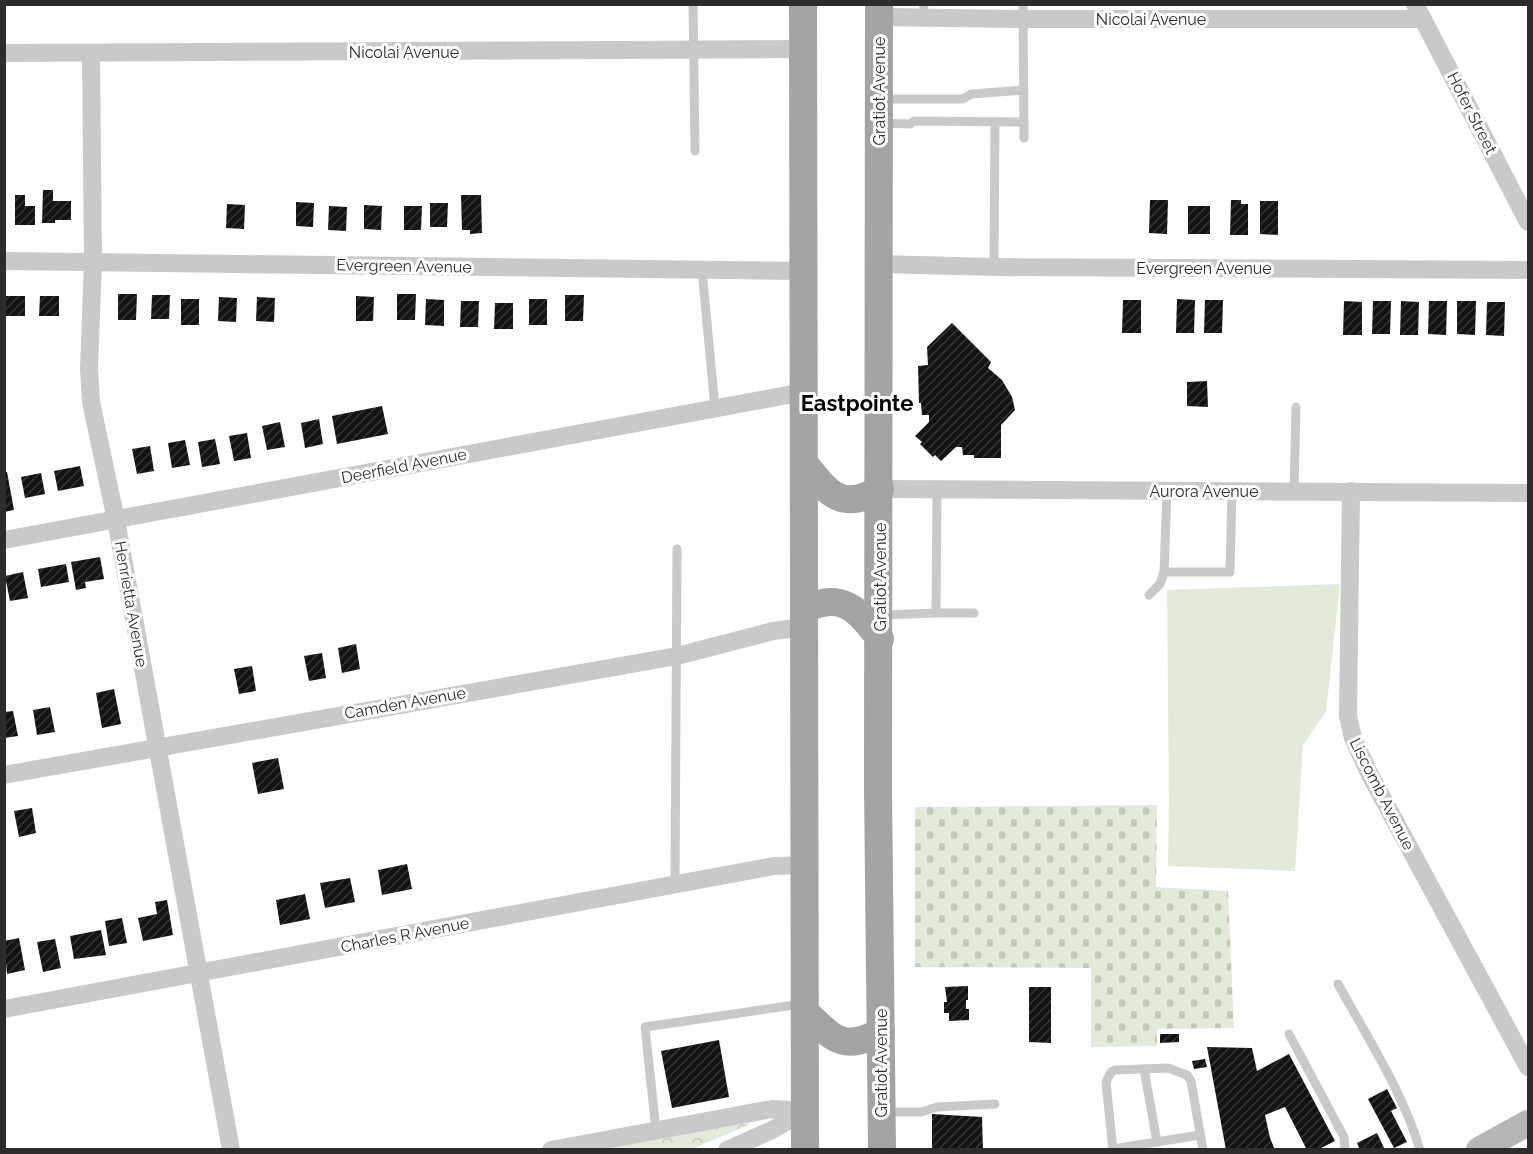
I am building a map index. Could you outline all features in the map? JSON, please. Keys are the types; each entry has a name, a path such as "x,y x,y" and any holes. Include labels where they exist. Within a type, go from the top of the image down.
{"main road":[{"path":"803,4 806,1149"},
{"name":"Gratiot Avenue","path":"879,11 878,789 882,1149"},
{"path":"805,464 828,490 844,499 862,498 880,489"},
{"path":"804,619 825,602 834,601 842,603 880,627"},
{"path":"806,1008 831,1035 848,1043 859,1042 881,1032"},
{"path":"1486,1148 1528,1123"}],"street":[{"name":"Nicolai Avenue","path":"879,11 1419,12"},
{"name":"Hofer Street","path":"1419,12 1528,222"},
{"name":"Nicolai Avenue","path":"4,53 803,50"},
{"name":"Henrietta Avenue","path":"91,54 93,261 89,368 91,402 116,520 231,1149"},
{"name":"Evergreen Avenue","path":"4,261 804,271"},
{"name":"Evergreen Avenue","path":"879,264 994,267 1528,270"},
{"name":"Deerfield Avenue","path":"4,540 804,392"},
{"name":"Aurora Avenue","path":"880,489 1528,493"},
{"name":"Liscomb Avenue","path":"1351,491 1348,716 1353,738 1370,775 1528,1067"},
{"name":"Camden Avenue","path":"4,775 676,656 772,632 804,619"},
{"name":"Charles R Avenue","path":"4,1010 774,866 806,865"},
{"path":"551,1149 772,1108 805,1111"},
{"path":"727,1149 772,1130 805,1111"}],"lane":[{"path":"693,4 695,151"},
{"path":"1023,12 1024,138"},
{"path":"879,111 963,99 971,94 1024,90"},
{"path":"879,111 910,124 914,121 1024,122"},
{"path":"994,267 995,122"},
{"path":"702,270 715,408"},
{"path":"1294,491 1296,406"},
{"path":"936,613 937,489"},
{"path":"1149,595 1160,584 1164,572 1167,491"},
{"path":"1164,572 1230,572 1232,491"},
{"path":"675,885 676,549"},
{"path":"880,627 936,613 974,613"},
{"path":"1338,984 1401,1100 1420,1149"},
{"path":"656,1130 645,1027 806,1008"},
{"path":"1289,1034 1344,1137 1345,1149"},
{"path":"1200,1135 1113,1149 1106,1082 1108,1077 1115,1070 1168,1068 1187,1075 1191,1081 1203,1149"},
{"path":"1144,1069 1157,1142"},
{"path":"882,1112 921,1112 937,1107 995,1104"}],"green space":[{"path":"1340,584 1326,712 1303,745 1295,871 1168,866 1167,590"},
{"path":"1157,805 1156,887 1228,891 1234,1028 1157,1029 1157,1046 1091,1047 1091,968 915,967 915,807"},
{"path":"745,1122 751,1124 692,1149 601,1150"}],"building":[{"path":"43,190 53,190 53,201 71,201 71,220 42,223"},
{"path":"15,195 25,195 25,206 35,206 35,225 15,225"},
{"path":"461,195 481,195 482,233 470,234 470,230 462,230"},
{"path":"1150,200 1168,200 1167,234 1149,233"},
{"path":"1231,200 1241,200 1241,204 1248,204 1248,235 1230,235"},
{"path":"1260,201 1278,201 1278,235 1260,234"},
{"path":"296,202 314,203 313,227 296,226"},
{"path":"430,203 448,203 447,227 430,227"},
{"path":"227,204 245,205 244,229 226,228"},
{"path":"364,205 382,206 381,230 364,229"},
{"path":"329,206 347,207 346,231 328,230"},
{"path":"404,206 422,206 421,230 404,230"},
{"path":"1188,206 1210,206 1210,234 1188,234"},
{"path":"118,294 137,294 136,320 118,320"},
{"path":"397,294 416,294 415,320 397,320"},
{"path":"152,295 170,295 169,319 151,319"},
{"path":"565,295 584,295 583,321 565,321"},
{"path":"5,296 25,296 25,316 5,316"},
{"path":"40,296 59,296 59,316 39,316"},
{"path":"356,296 374,297 373,321 356,321"},
{"path":"219,297 237,298 236,322 218,321"},
{"path":"257,297 275,298 274,322 256,321"},
{"path":"181,299 199,299 199,325 181,325"},
{"path":"426,299 444,300 444,326 425,325"},
{"path":"529,299 547,299 547,325 529,325"},
{"path":"1177,299 1195,300 1194,333 1176,333"},
{"path":"1123,300 1141,300 1141,333 1122,333"},
{"path":"1205,300 1223,300 1222,333 1204,333"},
{"path":"461,301 479,301 478,327 460,327"},
{"path":"1344,301 1362,302 1362,335 1343,335"},
{"path":"1373,301 1391,301 1390,334 1372,334"},
{"path":"1401,301 1419,302 1418,335 1400,335"},
{"path":"1429,301 1447,301 1446,335 1428,334"},
{"path":"1457,301 1476,301 1475,335 1457,334"},
{"path":"1487,302 1505,302 1504,336 1486,335"},
{"path":"495,303 513,303 513,329 494,329"},
{"path":"952,323 991,362 988,368 1002,380 1012,397 1015,410 1001,425 1001,458 974,458 974,455 963,455 962,447 956,447 941,461 935,455 933,457 915,436 929,422 929,415 922,415 921,403 919,403 918,366 928,365 927,347"},
{"path":"1207,381 1208,407 1187,406 1187,382"},
{"path":"382,406 388,434 337,444 332,416"},
{"path":"319,419 323,444 305,448 301,423"},
{"path":"280,422 285,447 267,450 262,426"},
{"path":"247,433 251,458 234,461 229,436"},
{"path":"215,439 220,464 202,467 198,442"},
{"path":"185,440 190,465 172,468 168,443"},
{"path":"150,446 154,471 137,474 132,449"},
{"path":"80,466 84,486 58,491 54,471"},
{"path":"4,472 7,472 14,510 4,512"},
{"path":"41,473 45,494 25,498 21,477"},
{"path":"100,557 104,579 85,582 86,588 76,590 71,562"},
{"path":"66,564 69,582 41,587 38,569"},
{"path":"23,572 28,598 10,601 5,576"},
{"path":"356,644 360,669 342,673 338,648"},
{"path":"322,653 326,678 309,681 304,656"},
{"path":"252,666 256,691 239,694 234,669"},
{"path":"114,689 121,724 102,728 96,693"},
{"path":"50,707 55,732 37,735 33,710"},
{"path":"13,711 18,736 4,738 4,712"},
{"path":"278,758 284,789 258,794 252,763"},
{"path":"32,808 36,833 19,837 14,811"},
{"path":"407,864 412,889 382,895 378,870"},
{"path":"350,878 355,902 325,908 320,883"},
{"path":"305,894 310,919 280,925 276,900"},
{"path":"167,900 173,935 143,941 138,918 157,914 155,902"},
{"path":"122,918 127,943 109,946 105,921"},
{"path":"101,930 106,955 74,959 70,936"},
{"path":"19,938 25,970 7,974 4,941"},
{"path":"55,939 61,968 43,972 37,942"},
{"path":"968,986 966,1009 969,1009 969,1020 949,1021 949,1013 944,1013 944,1002 947,1002 945,987"},
{"path":"1029,987 1051,987 1051,1043 1029,1042"},
{"path":"1160,1034 1179,1034 1179,1042 1160,1043"},
{"path":"719,1040 729,1097 672,1108 661,1051"},
{"path":"1207,1047 1252,1048 1257,1071 1289,1054 1335,1141 1317,1150 1307,1150 1285,1107 1265,1115 1275,1150 1226,1150"},
{"path":"1205,1059 1207,1067 1194,1069 1192,1061"},
{"path":"1387,1089 1397,1108 1391,1111 1407,1142 1394,1148 1368,1099"},
{"path":"932,1114 982,1117 983,1150 932,1150"},
{"path":"1377,1133 1385,1150 1360,1150 1357,1143"}],"district":[{"name":"Eastpointe","path":"857,403"}]}
